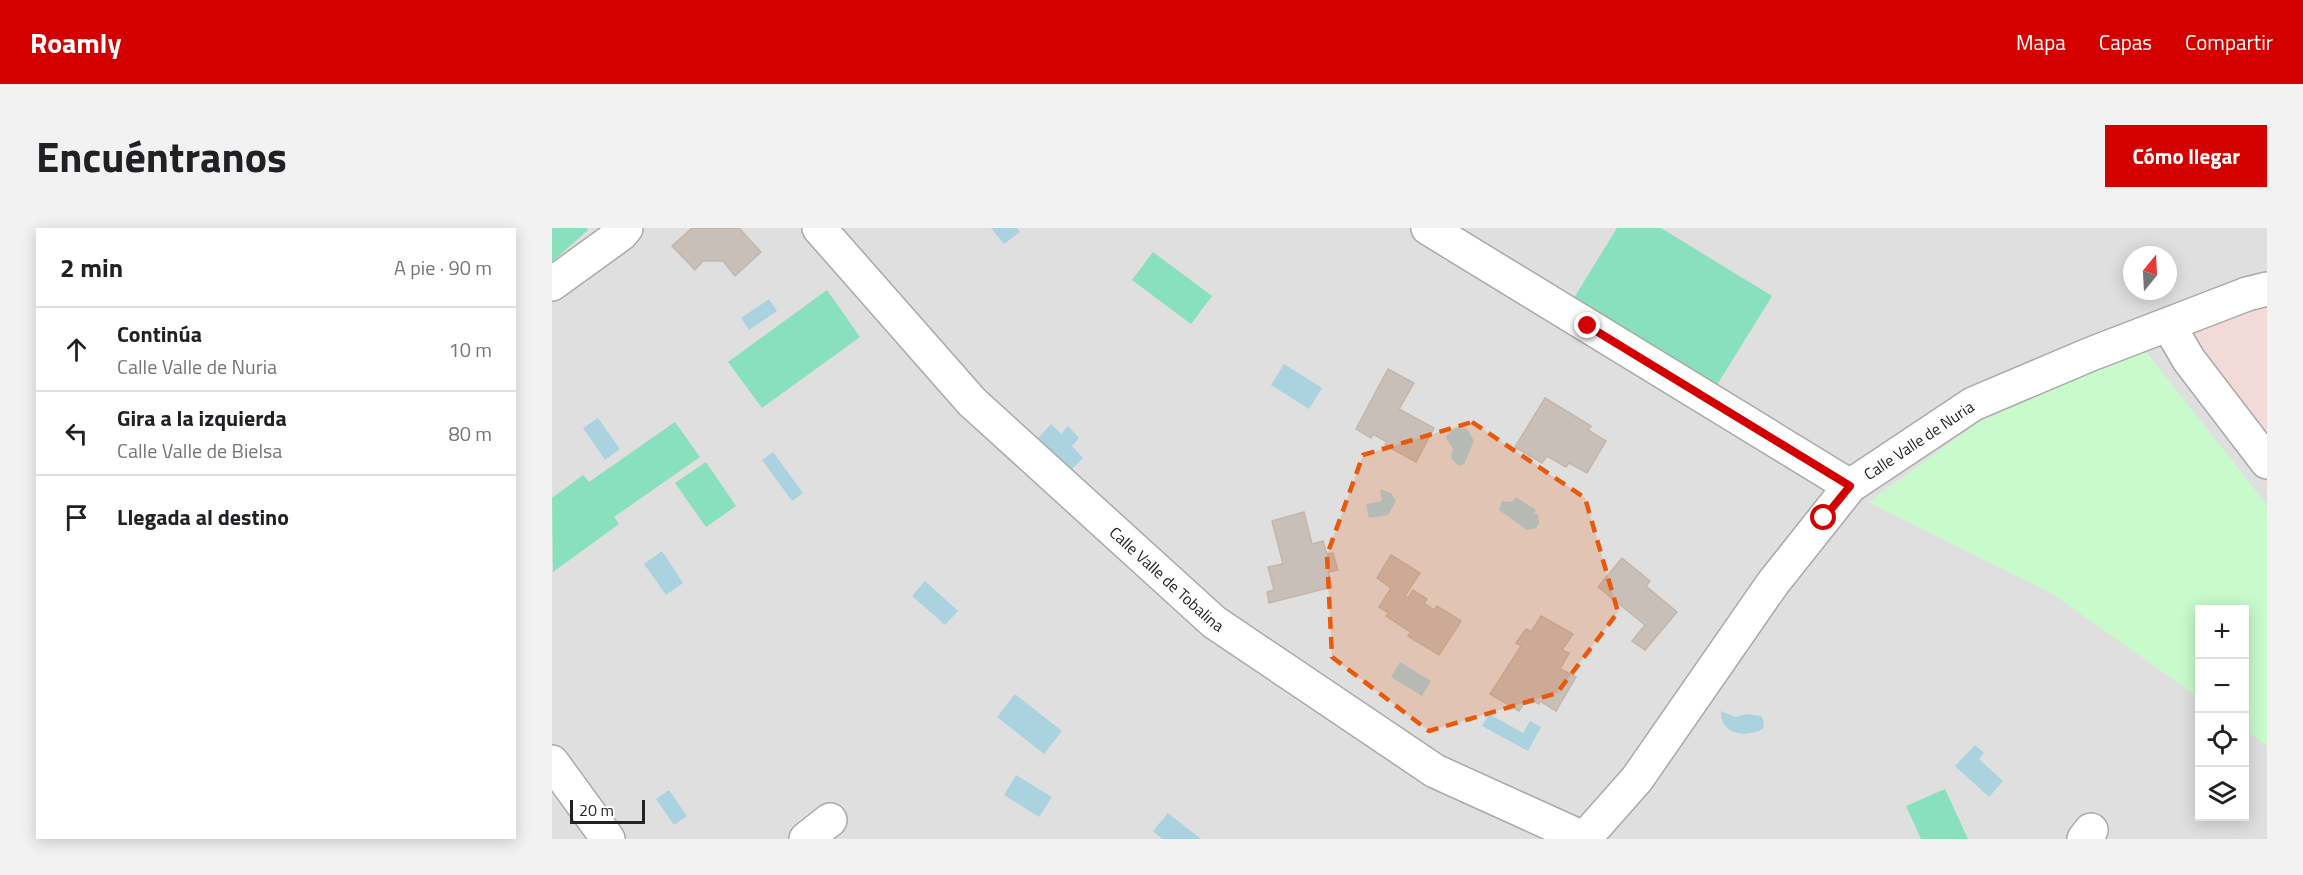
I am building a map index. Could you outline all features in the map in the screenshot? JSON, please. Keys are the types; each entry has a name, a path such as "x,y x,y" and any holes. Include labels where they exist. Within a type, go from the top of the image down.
{"street":[{"path":"552,284 626,228"},
{"name":"Calle Valle de Tobalina","path":"819,228 972,402 1214,622 1435,771 1584,839"},
{"path":"1428,228 1850,486"},
{"name":"Calle Valle de Nuria","path":"1584,839 1637,779 1773,583 1850,486 1973,404 2091,354 2169,326 2247,294 2267,290"},
{"path":"2169,326 2189,360 2267,462"},
{"path":"552,762 608,839"}],"highlighted area":[{"path":"1472,422 1585,498 1618,612 1557,693 1429,731 1332,657 1327,555 1363,455"}],"shaded area":[{"path":"552,228 2267,228 2267,839 552,839"},
{"path":"2267,305 2267,486 2159,348"}],"green space":[{"path":"552,228 587,228 588,230 552,262"},
{"path":"1617,228 1661,228 1772,296 1717,385 1574,298"},
{"path":"1153,252 1212,296 1191,324 1132,280"},
{"path":"827,290 860,337 762,408 728,362"},
{"path":"2143,348 2267,505 2267,746 2249,733 2249,605 2195,605 2195,695 2051,593 1868,502 1979,422"},
{"path":"675,422 700,457 614,517 619,524 553,572 552,498 583,475 589,482"},
{"path":"706,462 736,506 706,527 675,483"},
{"path":"1945,789 1968,839 1921,839 1906,806"}],"water":[{"path":"991,228 1017,228 1020,232 1004,244"},
{"path":"769,299 777,311 749,330 741,318"},
{"path":"1284,364 1322,388 1309,409 1271,385"},
{"path":"598,418 620,449 605,460 583,428"},
{"path":"1051,424 1061,434 1068,426 1079,438 1072,446 1083,458 1070,471 1038,438"},
{"path":"1455,428 1467,429 1474,441 1464,464 1459,466 1451,458 1453,448 1446,439"},
{"path":"773,452 803,493 792,501 762,460"},
{"path":"1380,489 1391,493 1396,501 1388,515 1369,518 1366,504 1382,501"},
{"path":"1516,497 1536,510 1534,513 1538,515 1539,524 1536,528 1527,530 1499,510 1502,501 1512,502"},
{"path":"662,551 683,583 666,595 644,564"},
{"path":"925,581 958,611 945,625 912,596"},
{"path":"1400,662 1431,681 1422,696 1391,677"},
{"path":"1015,694 1062,731 1044,754 997,717"},
{"path":"1721,711 1735,717 1747,714 1761,716 1764,722 1763,729 1742,734 1729,730 1722,719"},
{"path":"1489,714 1523,733 1530,721 1541,727 1528,751 1482,726"},
{"path":"1975,745 1984,753 1979,759 2003,781 1989,797 1955,766"},
{"path":"1016,775 1052,797 1039,817 1004,795"},
{"path":"669,790 687,816 674,825 656,799"},
{"path":"1168,813 1201,839 1162,839 1153,831"}],"building":[{"path":"692,228 739,228 761,252 735,276 723,261 703,261 695,270 672,246"},
{"path":"1388,369 1414,383 1399,409 1434,428 1416,462 1385,445 1387,442 1373,434 1371,438 1356,429"},
{"path":"1545,398 1591,426 1588,430 1606,441 1587,473 1569,463 1566,467 1547,456 1542,463 1515,447"},
{"path":"1304,512 1312,544 1323,541 1327,554 1333,553 1338,570 1328,572 1332,587 1269,603 1267,592 1274,590 1268,567 1283,564 1272,521"},
{"path":"1391,555 1420,573 1405,596 1408,598 1413,590 1427,599 1424,603 1434,610 1437,606 1461,621 1439,655 1408,636 1411,632 1386,616 1389,613 1379,607 1391,588 1377,578"},
{"path":"1622,558 1650,581 1646,586 1677,612 1645,650 1632,641 1645,625 1598,587"},
{"path":"1541,616 1573,634 1562,650 1569,653 1560,669 1576,677 1556,711 1540,701 1539,704 1527,698 1519,711 1490,694 1521,646 1516,643 1526,629 1531,632"}],"route":[{"path":"1588,326 1850,486 1824,518"}]}
